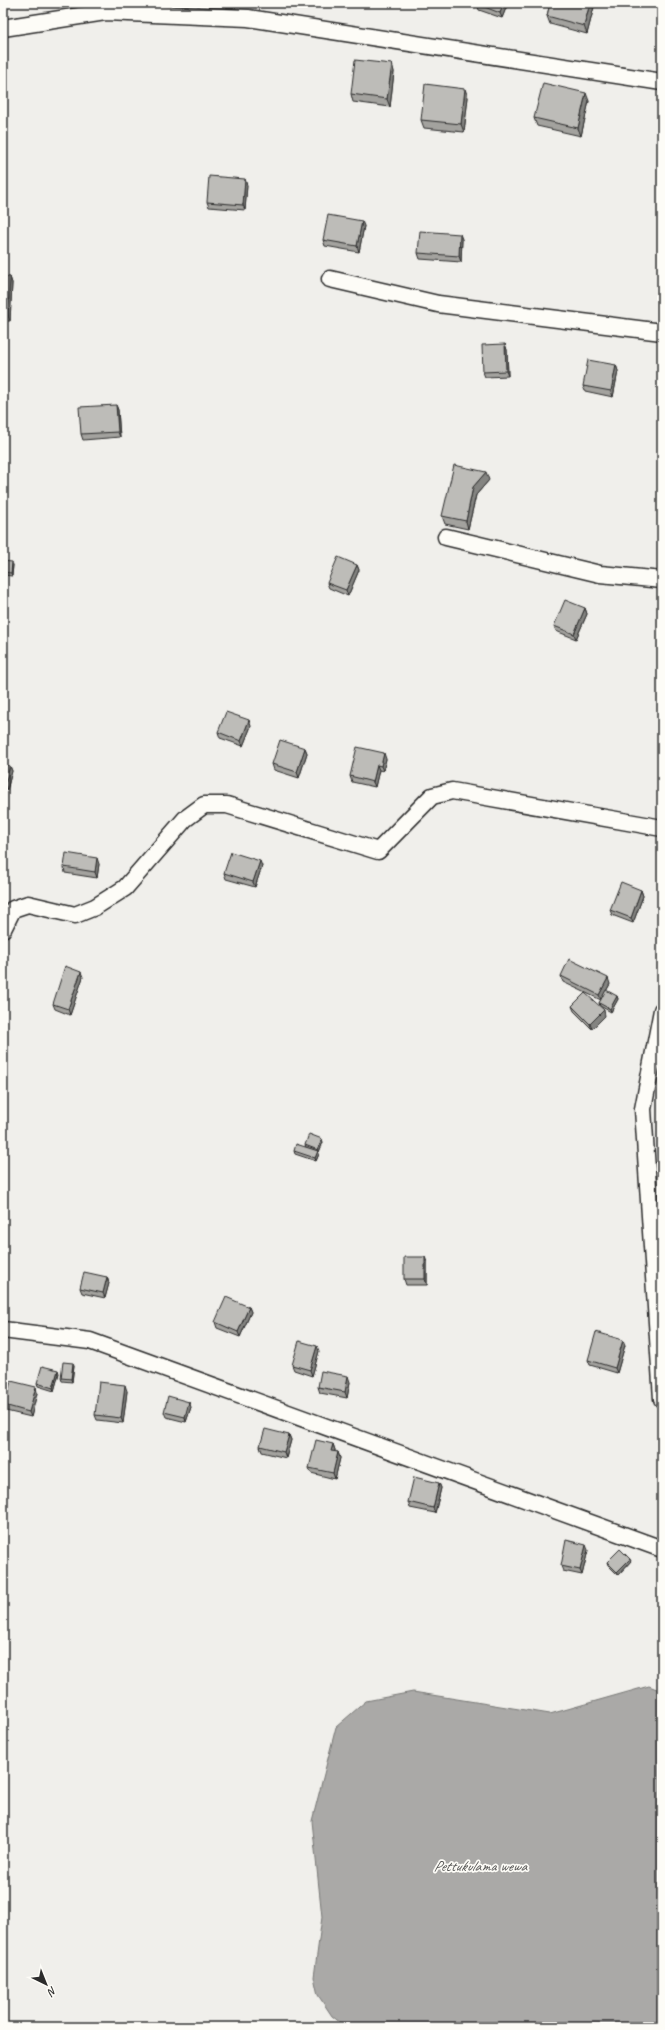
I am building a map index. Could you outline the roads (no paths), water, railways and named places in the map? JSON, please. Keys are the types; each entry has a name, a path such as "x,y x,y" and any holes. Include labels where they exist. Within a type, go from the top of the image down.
{"street":[{"path":"3,28 105,12 248,18 662,82"},
{"path":"330,279 438,304 662,332"},
{"path":"446,537 600,574 662,580"},
{"path":"3,929 13,909 28,904 75,915 95,907 125,888 185,819 204,805 227,805 378,851 432,796 452,791 662,828"},
{"path":"662,1010 643,1109 662,1398"},
{"path":"3,1330 90,1341 662,1549"}],"water":[{"name":"Pettukulama wewa","path":"649,1686 662,1691 662,2027 346,2027 332,2016 318,1995 314,1977 322,1917 312,1821 336,1727 366,1701 413,1692 550,1714"}]}
